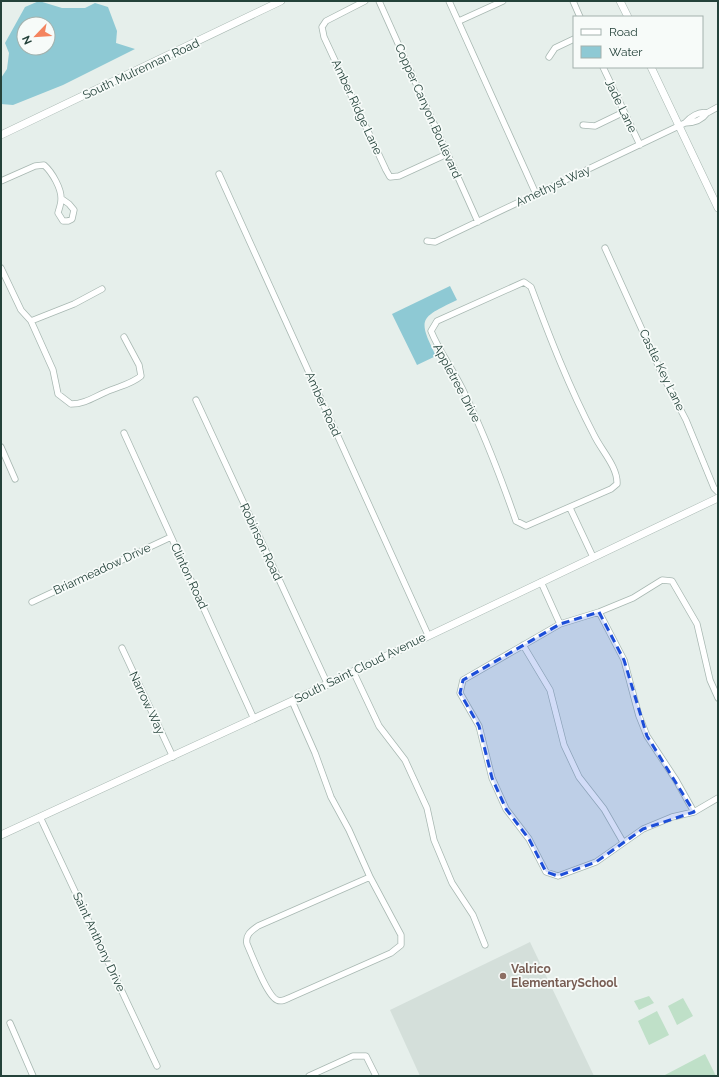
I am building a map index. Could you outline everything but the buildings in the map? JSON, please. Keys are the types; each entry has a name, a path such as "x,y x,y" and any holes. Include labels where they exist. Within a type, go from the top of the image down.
{"street":[{"name":"South Mulrennan Road","path":"1,136 282,1"},
{"name":"Amber Ridge Lane","path":"365,1 326,21 322,27 324,37 386,170 390,177 399,176 447,154"},
{"name":"Copper Canyon Boulevard","path":"379,1 478,222"},
{"path":"449,1 536,194"},
{"path":"459,21 503,1"},
{"path":"573,1 580,16"},
{"path":"620,1 628,16"},
{"path":"549,57 555,48 573,39"},
{"name":"Jade Lane","path":"603,68 640,145"},
{"path":"652,68 682,125 718,208"},
{"name":"Amethyst Way","path":"427,241 435,242 682,125 692,123 718,107"},
{"path":"583,125 595,126 624,112"},
{"path":"1,181 35,166 44,165 49,169 56,182 62,199"},
{"name":"Amber Road","path":"219,174 428,635"},
{"name":"Castle Key Lane","path":"606,248 663,376 686,420 714,488 718,492"},
{"path":"1,268 21,310 31,321 53,370 58,394 71,404 82,404 106,392 132,383 141,376 139,365 124,337"},
{"name":"Appletree Drive","path":"524,282 531,287 574,397 596,440 617,476 617,484 611,490 570,508 531,525 526,526 516,521 491,450 461,386 438,348 431,331 437,321 524,282"},
{"path":"31,321 74,304 102,289"},
{"name":"Robinson Road","path":"196,400 327,683"},
{"name":"Clinton Road","path":"124,433 254,719"},
{"path":"1,447 16,479"},
{"name":"South Saint Cloud Avenue","path":"1,835 254,719 718,498"},
{"path":"570,508 593,557"},
{"name":"Briarmeadow Drive","path":"32,602 171,536"},
{"path":"718,698 710,680 697,624 672,582 662,580 633,598 598,612 560,624 462,680 460,693 479,726 492,778 506,810 529,839 546,872 558,876 596,862 643,829 672,817 694,812 718,798"},
{"path":"541,582 560,624"},
{"path":"598,612 624,660 646,736 676,780 694,812"},
{"path":"523,645 550,690 564,745 579,777 604,809 623,842"},
{"name":"Narrow Way","path":"122,648 173,757"},
{"path":"353,671 379,726 404,760 427,808 434,840 452,883 473,915 485,945"},
{"path":"292,701 315,753 331,797 349,830 370,877 401,935 401,945 392,953 289,998 280,1001 274,998 269,991 248,944 247,939 249,933 258,926 370,877"},
{"name":"Saint Anthony Drive","path":"40,817 158,1066"},
{"path":"10,1023 33,1076"},
{"path":"309,1076 353,1056 366,1056 376,1076"}],"highlighted area":[{"path":"599,612 624,660 647,736 694,812 643,829 596,862 558,876 546,872 529,839 506,809 492,778 479,726 460,693 463,680 560,624"}],"shaded area":[{"name":"Valrico ElementarySchool","path":"530,942 594,1076 420,1076 390,1010"}],"green space":[{"path":"649,996 654,1003 639,1010 634,1001"},
{"path":"683,998 693,1016 677,1025 668,1006"},
{"path":"657,1011 669,1035 649,1045 638,1021"},
{"path":"705,1054 716,1076 663,1076"}],"water":[{"path":"39,1 62,8 85,8 95,3 108,7 117,31 116,43 135,49 63,85 13,105 1,104 1,78 7,69 9,53 5,43 16,23 16,56 56,56 56,16 20,16 25,7"},
{"path":"450,286 457,300 435,311 426,320 426,334 436,356 417,365 392,314"}],"place":[{"name":"Valrico ElementarySchool","path":"503,976"}]}
